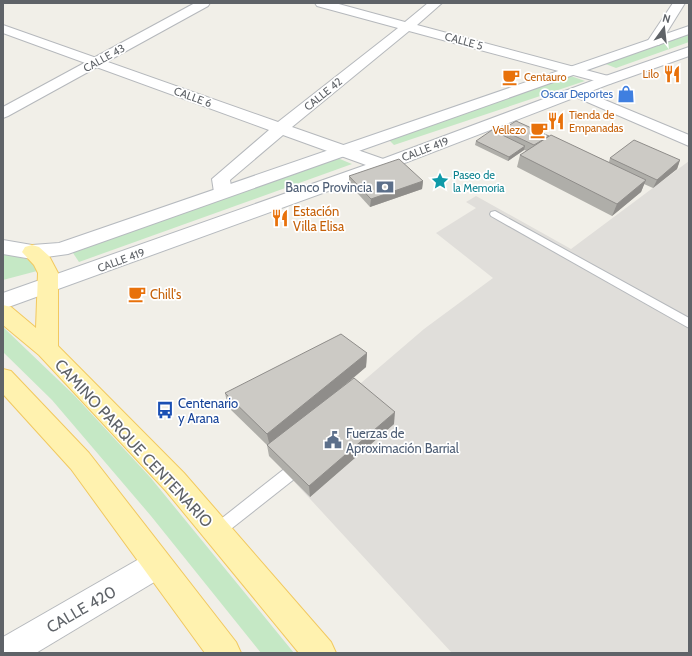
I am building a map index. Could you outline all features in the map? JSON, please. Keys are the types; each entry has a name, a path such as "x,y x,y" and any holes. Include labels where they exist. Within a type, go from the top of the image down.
{"main road":[{"path":"32,252 42,261 48,272 47,349"},
{"name":"CAMINO PARQUE CENTENARIO","path":"3,313 47,349 175,482 320,653"},
{"path":"3,378 80,461 156,565 224,653"}],"street":[{"name":"CALLE 43","path":"3,113 204,3"},
{"name":"CALLE 5","path":"321,3 607,80"},
{"name":"CALLE 42","path":"223,192 221,179 281,128 436,3"},
{"path":"654,42 679,3"},
{"name":"CALLE 6","path":"3,29 383,165"},
{"name":"CALLE 419","path":"32,252 61,249 689,30"},
{"name":"CALLE 419","path":"3,302 383,165 607,80 689,51"},
{"path":"576,92 689,141"},
{"path":"3,248 32,252"},
{"name":"CALLE 420","path":"6,653 156,565"}],"lane":[{"path":"495,214 689,324"},
{"path":"217,531 288,474"}],"shaded area":[{"path":"689,161 689,653 452,653 288,475 354,389 424,329 493,278 436,233 476,208 466,202 476,196 571,249"}],"green space":[{"path":"689,32 689,42 616,68 603,63"},
{"path":"568,75 585,81 394,145 387,138"},
{"path":"335,157 352,164 79,262 71,250"},
{"path":"3,253 30,260 37,271 3,280"},
{"path":"3,327 75,396 150,477 294,653 261,653 151,516 52,400 3,352"}],"building":[{"path":"516,121 549,136 534,145 502,130"},
{"path":"492,130 525,146 509,157 476,141"},
{"path":"551,135 646,180 617,204 520,155"},
{"path":"634,140 680,160 657,180 610,158"},
{"name":"Banco Provincia","path":"399,159 423,181 371,199 349,176"},
{"path":"341,334 367,353 267,434 225,393"},
{"name":"Fuerzas de Aproximación Barrial","path":"354,378 395,412 309,486 267,445"}],"place":[{"name":"Lilo","path":"672,74"},
{"name":"Centauro","path":"511,77"},
{"name":"Oscar Deportes","path":"626,94"},
{"name":"Tienda de Empanadas","path":"556,121"},
{"name":"Vellezo","path":"539,130"},
{"name":"Paseo de la Memoria","path":"440,181"},
{"name":"Banco Provincia","path":"385,187"},
{"name":"Estación Villa Elisa","path":"280,218"},
{"name":"Chill's","path":"137,294"},
{"name":"Centenario y Arana","path":"165,410"},
{"name":"Fuerzas de Aproximación Barrial","path":"333,440"}]}
